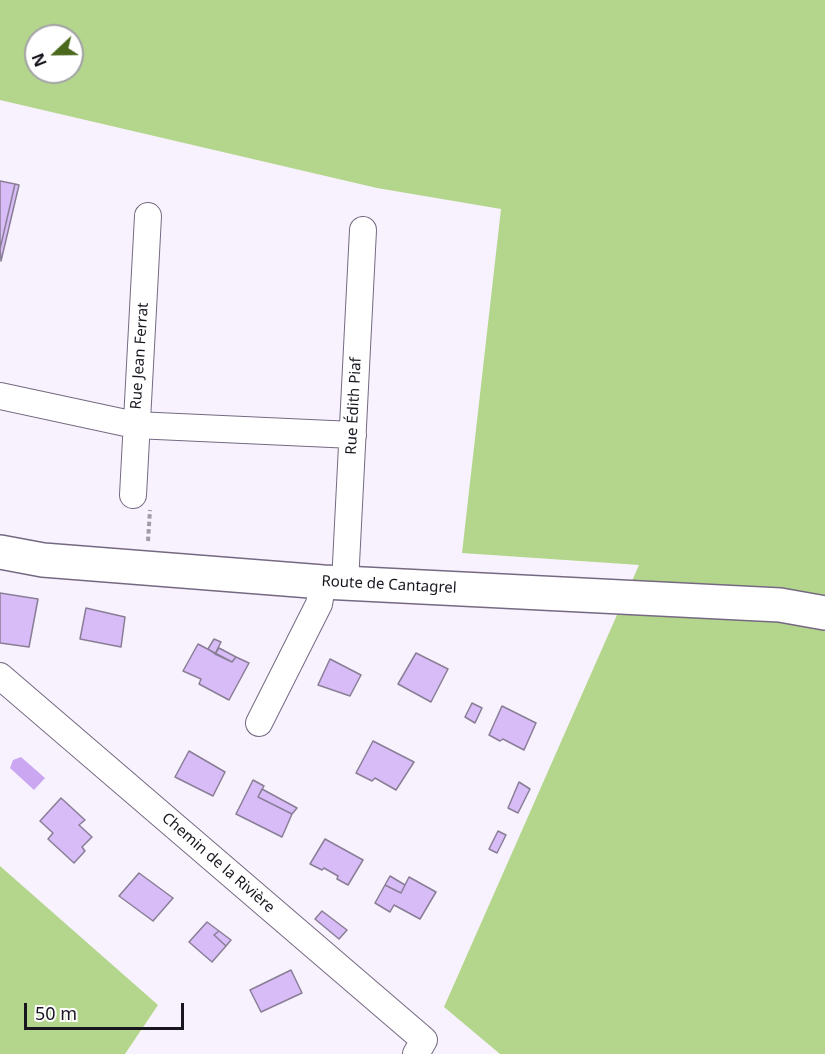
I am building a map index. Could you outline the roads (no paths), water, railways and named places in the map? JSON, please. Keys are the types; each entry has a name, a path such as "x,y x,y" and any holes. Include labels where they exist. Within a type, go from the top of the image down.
{"street":[{"name":"Rue Jean Ferrat","path":"133,495 148,216"},
{"name":"Rue Édith Piaf","path":"259,723 320,604 334,583 353,435 363,230"},
{"path":"0,396 135,425 353,435"},
{"name":"Route de Cantagrel","path":"0,552 43,560 334,583 780,605 825,613"},
{"name":"Chemin de la Rivière","path":"0,676 427,1049"}]}
